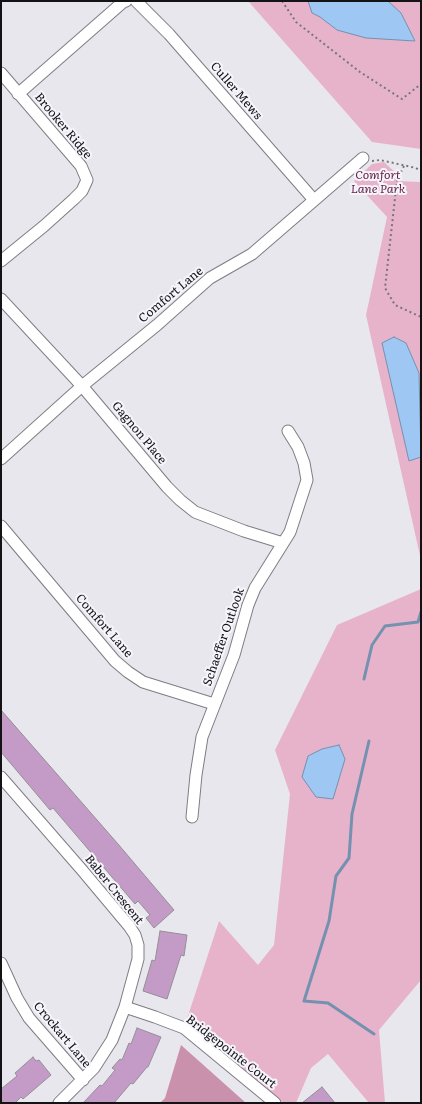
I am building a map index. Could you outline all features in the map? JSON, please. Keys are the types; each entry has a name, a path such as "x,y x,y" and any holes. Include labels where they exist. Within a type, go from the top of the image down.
{"street":[{"path":"18,94 126,1"},
{"name":"Culler Mews","path":"136,1 168,34 314,200"},
{"name":"Brooker Ridge","path":"1,73 82,166 87,180 82,191 74,199 1,261"},
{"name":"Comfort Lane","path":"1,459 82,386 157,325 210,278 252,254 363,158"},
{"name":"Gagnon Place","path":"1,299 82,386 167,487 190,508 195,512 217,521 283,543"},
{"name":"Schaeffer Outlook","path":"192,818 196,775 202,737 214,704 226,678 248,605 255,588 290,532 307,480 304,463 298,448 288,431"},
{"name":"Comfort Lane","path":"1,526 115,661 128,672 143,682 214,704"},
{"name":"Baber Crescent","path":"1,777 131,929 135,935 138,945 138,959 125,1007 110,1045 94,1068 59,1103"},
{"name":"Crockart Lane","path":"1,963 17,998 29,1018 83,1080"},
{"name":"Bridgepointe Court","path":"125,1007 184,1028 275,1103"}],"path":[{"path":"282,1 296,22 360,72 402,99 421,84"},
{"path":"363,158 416,168 421,171"},
{"path":"404,166 397,180 385,288 395,305 421,317"}],"green space":[{"path":"248,1 421,1 421,149 372,142"},
{"name":"Comfort Lane Park","path":"384,162 397,174 396,181 421,182 421,560 366,315 387,217 354,181 372,164"},
{"path":"421,589 421,980 379,1030 385,1103 369,1103 328,1054 311,1068 296,1103 284,1103 184,1028 219,921 258,965 274,945 290,794 275,750 337,625"}],"shaded area":[{"path":"181,1045 246,1103 160,1103 165,1098"}],"water":[{"path":"308,1 388,1 401,13 415,41 366,38 337,30 312,13"},
{"path":"394,337 406,343 419,373 421,457 409,461 382,343"},
{"path":"339,745 345,759 333,799 316,797 302,777 308,756 322,749"}],"building":[{"path":"1,710 174,910 154,928 146,918 150,915 138,901 135,904 53,808 50,810 1,752"},
{"path":"160,931 187,935 184,956 181,955 167,999 143,991 152,960 155,961"},
{"path":"137,1028 161,1037 148,1067 133,1084 131,1083 114,1103 83,1103 100,1085 102,1086 115,1070 112,1068 120,1059 122,1060 129,1043 131,1044"},
{"path":"33,1057 36,1061 39,1060 51,1075 23,1099 21,1097 15,1103 4,1103 1,1099 1,1089 17,1076 15,1073"},
{"path":"322,1087 335,1103 302,1103"}],"waterway":[{"path":"364,679 372,645 385,626 418,622 421,612"},
{"path":"369,741 352,814 349,858 336,876 329,921 304,1001 328,1003 374,1034"}]}
